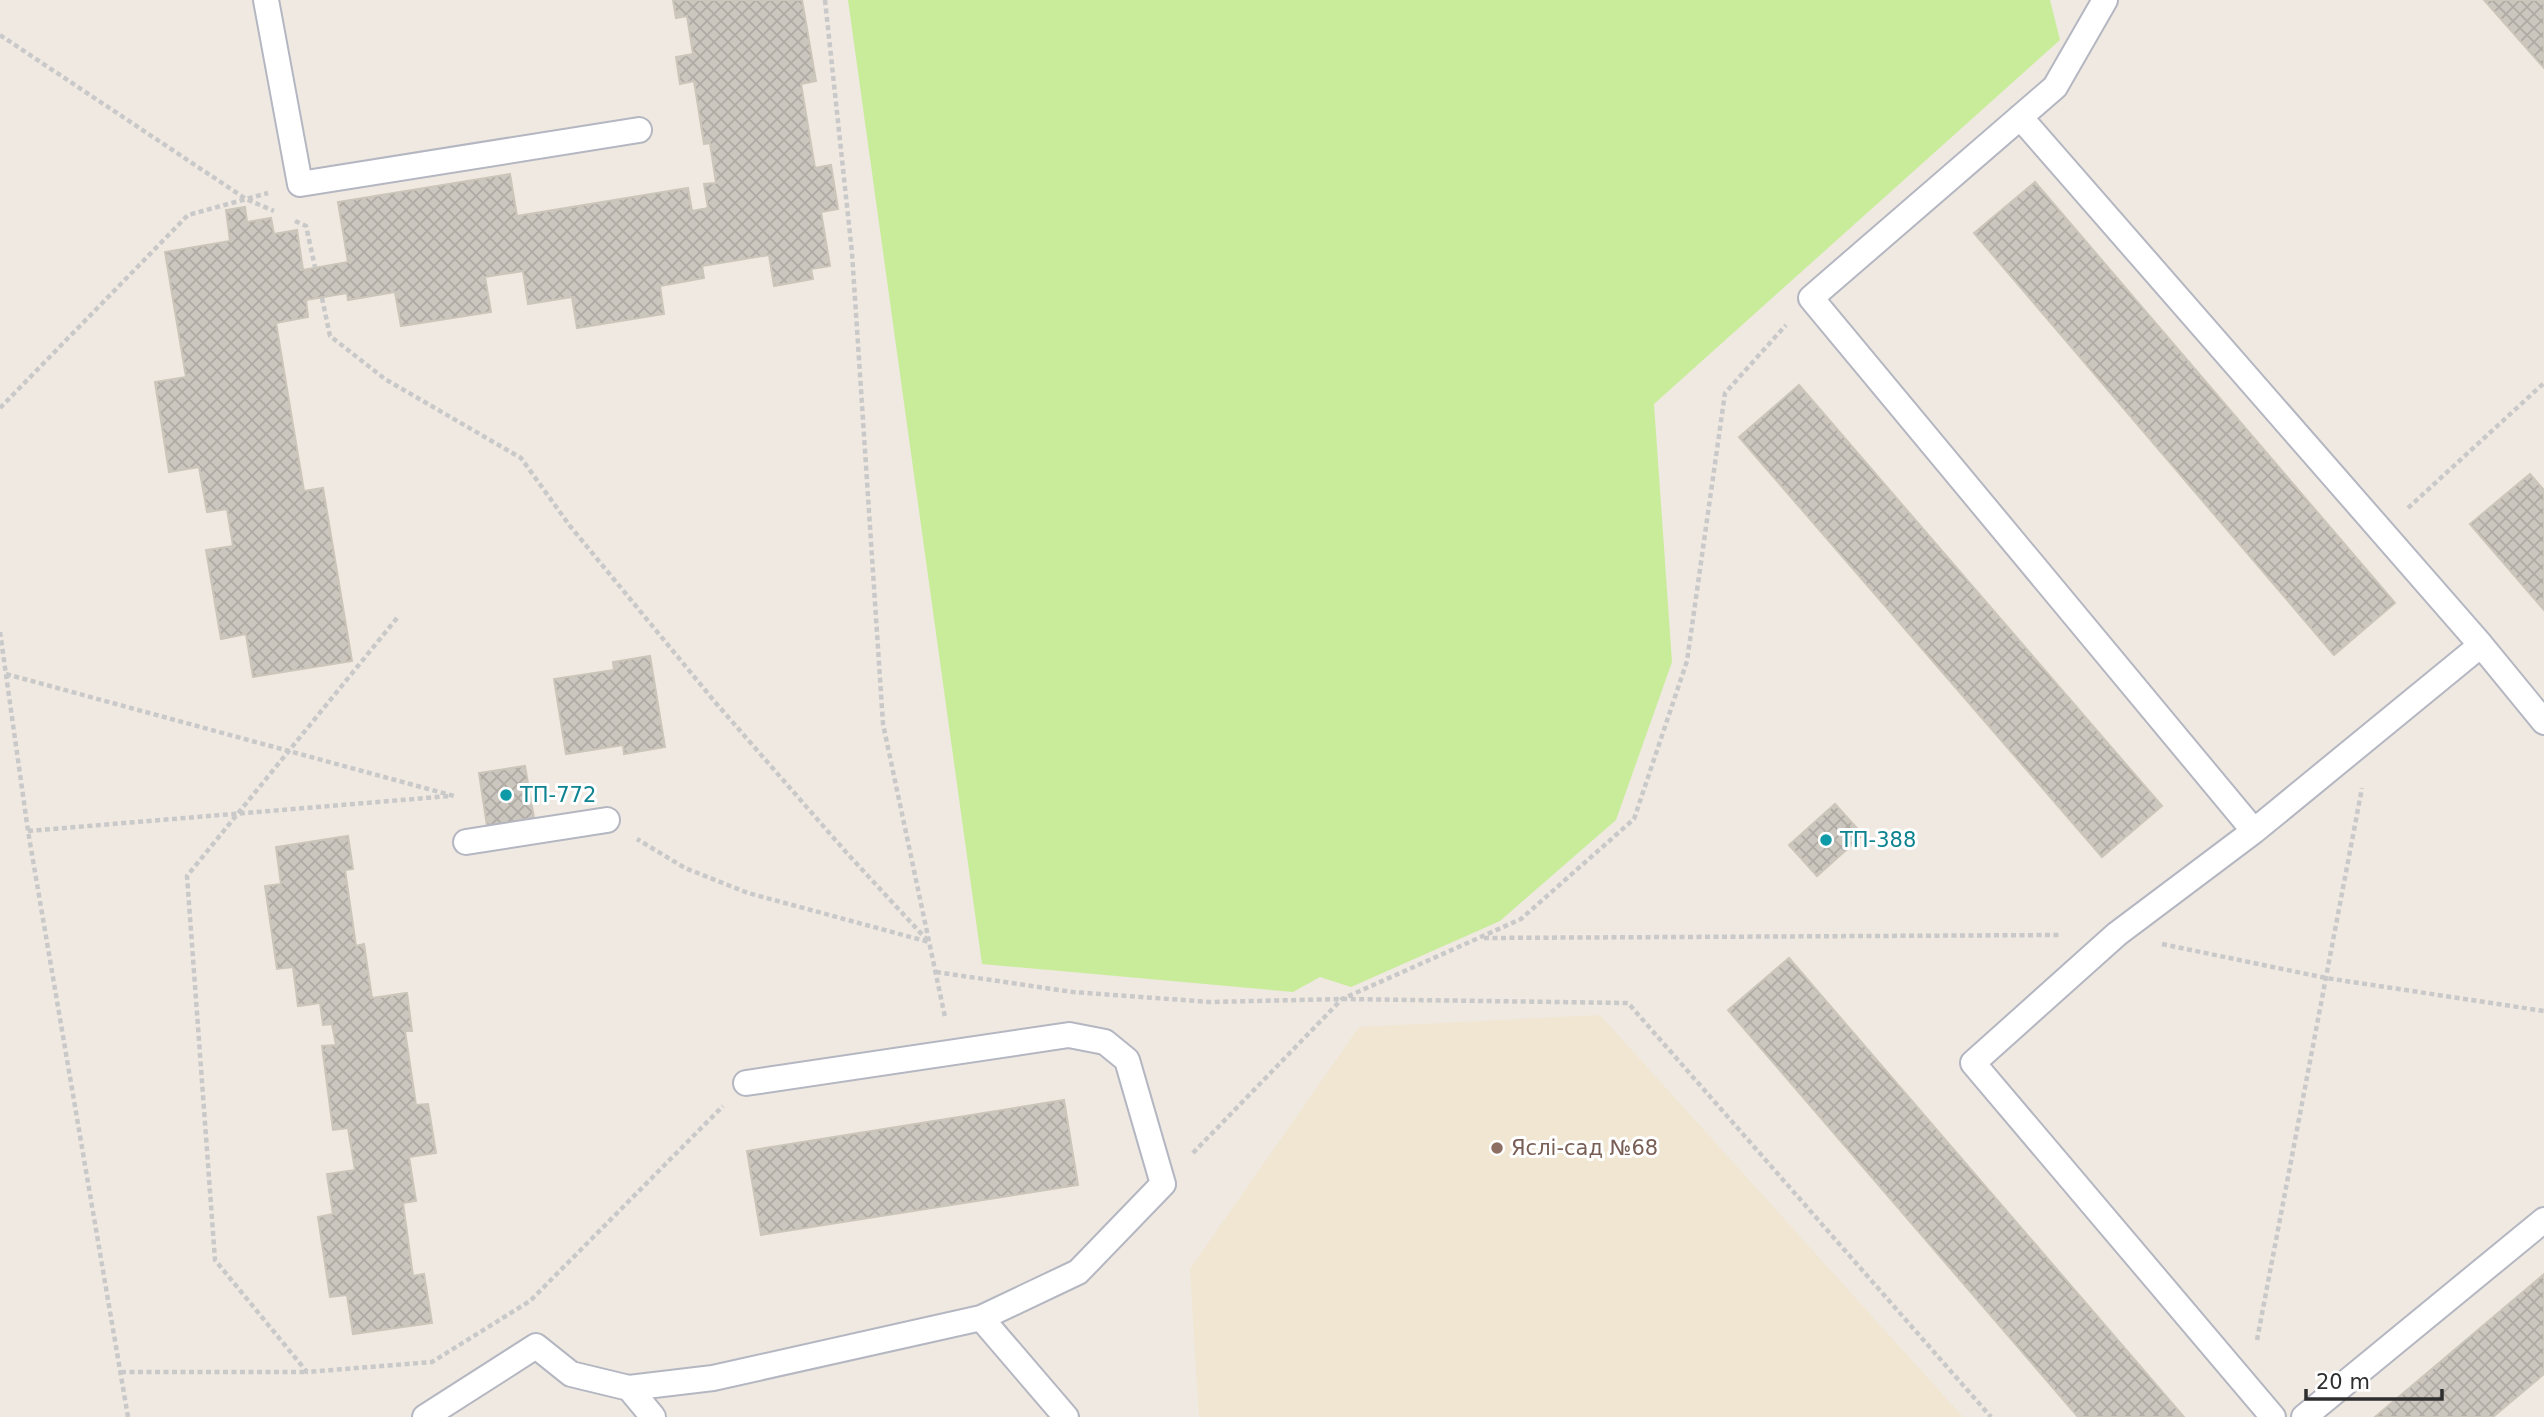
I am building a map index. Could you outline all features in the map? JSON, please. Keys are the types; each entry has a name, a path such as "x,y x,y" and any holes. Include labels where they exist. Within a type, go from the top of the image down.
{"lane":[{"path":"266,0 300,184 639,130"},
{"path":"2105,0 2055,87 1811,298 2254,831"},
{"path":"2020,117 2481,645 2544,722"},
{"path":"2273,1417 1973,1063 2116,934 2254,831 2481,645"},
{"path":"466,842 607,820"},
{"path":"425,1417 536,1346 571,1374 629,1388 713,1378 981,1318 1078,1272 1163,1184 1128,1060 1105,1042 1069,1035 746,1083"},
{"path":"2304,1417 2544,1220"},
{"path":"981,1318 1066,1417"},
{"path":"629,1388 653,1417"}],"path":[{"path":"825,0 852,253 883,724 953,1052"},
{"path":"0,34 246,199 282,215"},
{"path":"0,408 188,215 300,184"},
{"path":"294,220 306,226 314,267"},
{"path":"322,298 330,336 385,379 522,458 570,526 715,702 845,851 929,942"},
{"path":"1163,1184 1342,999 1521,919 1634,819 1687,662 1725,393 1811,298"},
{"path":"2382,531 2544,383"},
{"path":"307,1371 215,1260 187,876 397,618"},
{"path":"0,632 29,831 128,1417"},
{"path":"6,674 454,796 29,831"},
{"path":"2248,1387 2373,733"},
{"path":"607,820 685,868 748,893 929,942"},
{"path":"1480,938 2116,934 2326,978 2544,1011"},
{"path":"936,972 1073,992 1196,1001 1342,999 1628,1003 1990,1417"},
{"path":"121,1371 307,1371 432,1363 530,1301 746,1083"}],"shaded area":[{"name":"Яслі-сад №68","path":"1600,1015 1963,1417 1199,1417 1190,1269 1359,1027"}],"green space":[{"path":"848,0 2050,0 2060,40 1654,404 1672,662 1616,820 1500,921 1351,987 1320,977 1293,992 982,964"}],"building":[{"path":"673,0 802,0 816,81 801,84 815,168 831,165 838,209 821,212 830,266 811,269 813,279 774,286 769,255 702,266 704,278 660,286 664,314 577,328 572,297 528,304 523,271 485,277 491,312 401,326 395,292 348,300 347,293 306,300 308,317 276,323 304,491 323,488 352,661 253,677 246,634 221,639 206,550 233,546 227,509 207,512 199,467 169,472 155,382 186,377 165,252 230,241 226,210 245,207 247,222 271,218 274,234 297,230 303,270 348,262 338,202 510,174 517,216 688,188 692,211 708,208 704,184 716,183 710,143 704,144 694,81 680,84 676,57 693,54 687,16 676,18"},
{"path":"2484,0 2544,0 2544,68"},
{"path":"2035,182 2395,603 2334,655 1974,233"},
{"path":"1799,385 2162,806 2102,857 1739,437"},
{"path":"2530,474 2544,490 2544,610 2470,524"},
{"path":"650,656 665,747 624,754 623,745 566,754 554,679 614,670 613,662"},
{"name":"ТП-772","path":"525,766 534,818 487,826 479,773"},
{"name":"ТП-388","path":"1835,804 1863,835 1817,876 1789,845"},
{"path":"348,836 353,869 345,870 356,946 364,944 372,998 407,993 412,1031 405,1031 416,1105 428,1104 436,1153 409,1157 416,1201 403,1203 413,1276 424,1274 432,1323 353,1334 347,1295 330,1297 318,1217 333,1214 327,1174 355,1170 348,1128 333,1130 322,1046 336,1045 332,1024 323,1025 320,1003 298,1006 293,967 277,969 265,886 281,884 276,847"},
{"path":"1789,958 2184,1417 2078,1417 1728,1010"},
{"path":"1064,1100 1078,1185 761,1235 747,1151"},
{"path":"2544,1274 2544,1374 2493,1417 2375,1417"}],"place":[{"name":"ТП-772","path":"506,795"},
{"name":"ТП-388","path":"1826,840"},
{"name":"Яслі-сад №68","path":"1497,1148"}]}
